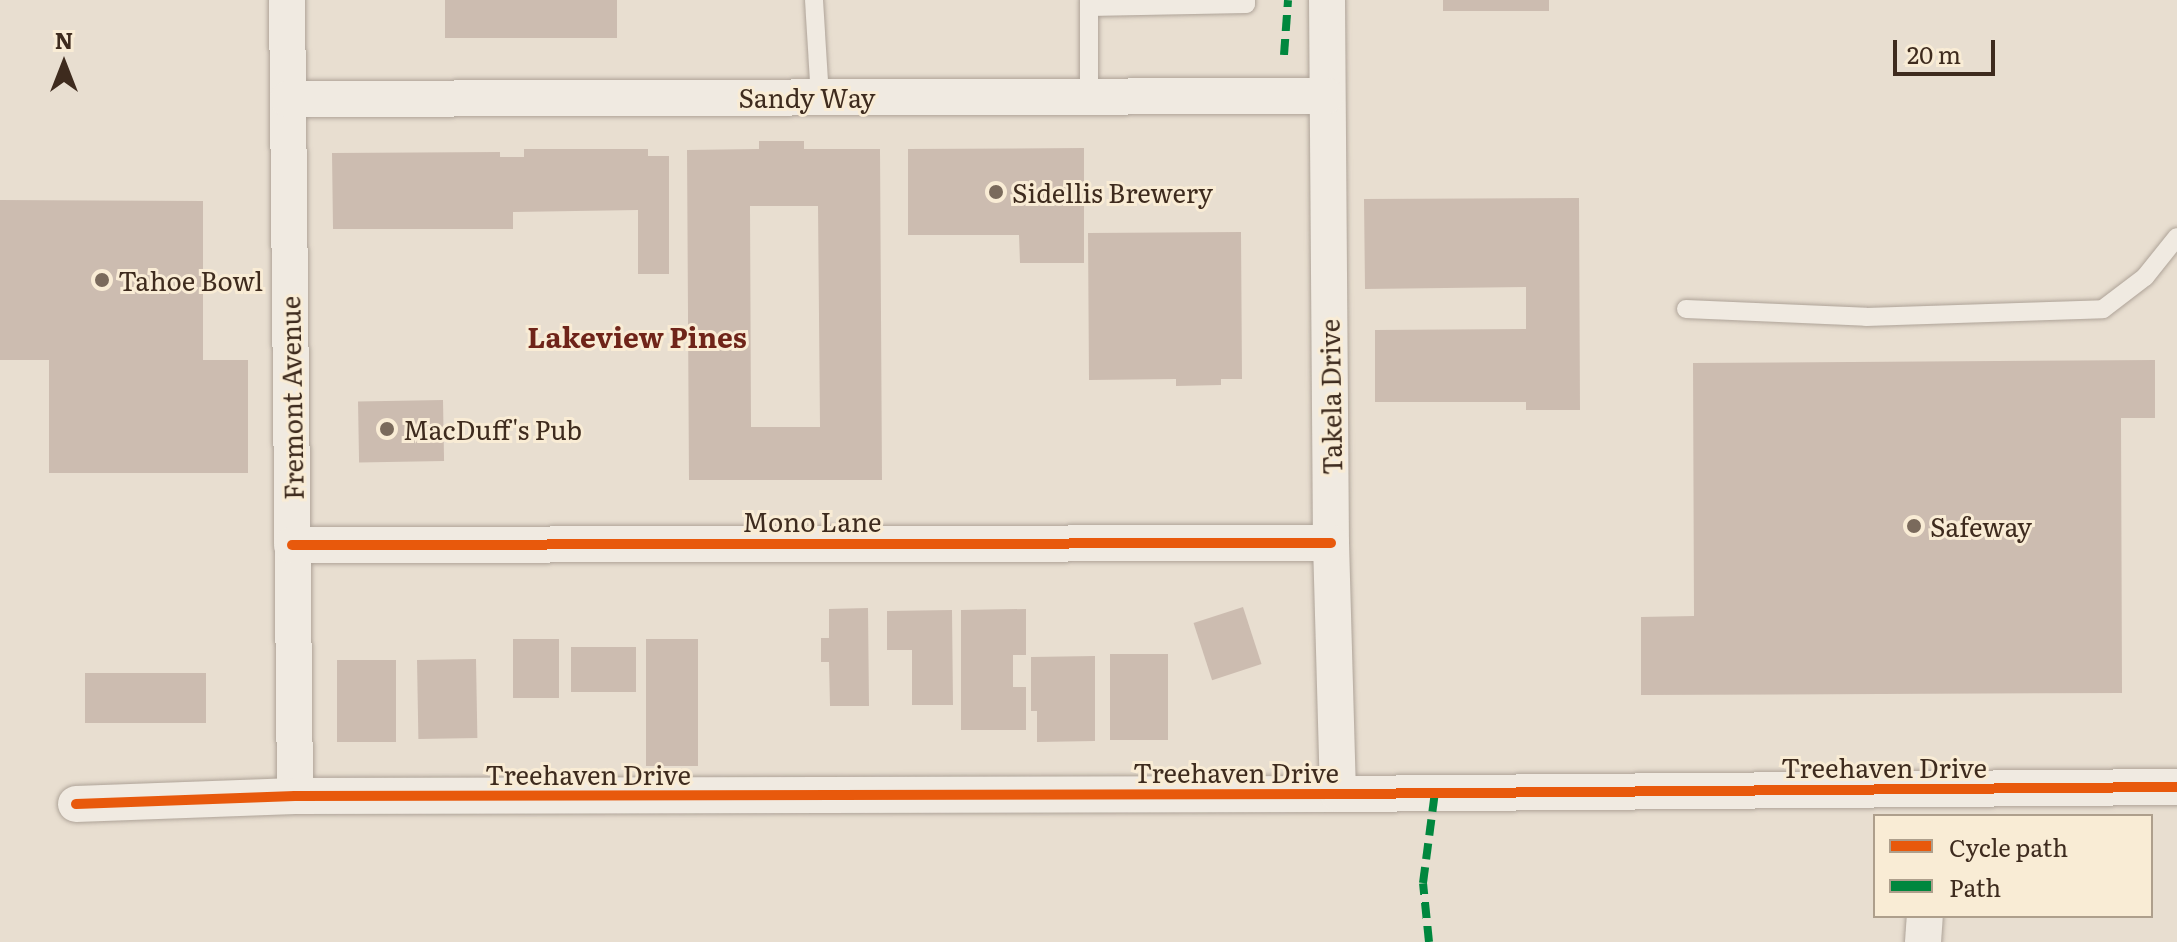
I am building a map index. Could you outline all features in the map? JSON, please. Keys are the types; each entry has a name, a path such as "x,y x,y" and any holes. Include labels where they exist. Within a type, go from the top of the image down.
{"street":[{"name":"Fremont Avenue","path":"287,0 295,796"},
{"name":"Takela Drive","path":"1327,0 1331,543 1338,794"},
{"name":"Sandy Way","path":"288,99 1326,96"},
{"name":"Mono Lane","path":"292,545 1331,543"},
{"name":"Treehaven Drive","path":"76,804 295,796 1338,794 1932,802 2177,787"},
{"path":"1923,942 1925,918"}],"lane":[{"path":"814,0 820,97"},
{"path":"1089,96 1089,3 1246,4 1246,0"},
{"path":"1686,309 1866,317 2103,309 2145,277 2177,237"}],"building":[{"path":"445,0 617,0 617,38 445,38"},
{"path":"1443,0 1549,0 1549,11 1443,11"},
{"path":"759,141 804,141 804,149 880,149 882,480 689,480 687,150 759,149","holes":["750,206 818,206 820,427 751,427"]},
{"name":"Sidellis Brewery","path":"1084,148 1084,263 1020,263 1019,235 908,235 908,149"},
{"path":"524,149 648,149 648,156 669,156 669,274 638,274 638,210 513,212 513,229 333,229 332,153 500,152 500,157 524,157"},
{"path":"1579,198 1580,410 1526,410 1526,402 1375,402 1375,330 1526,329 1526,287 1365,289 1364,199"},
{"path":"0,200 203,201 203,360 248,360 248,473 49,473 49,360 0,360"},
{"path":"1241,232 1242,379 1221,379 1221,385 1176,386 1176,379 1089,380 1088,233"},
{"path":"2155,360 2155,418 2121,418 2122,693 1641,695 1641,617 1694,616 1693,363"},
{"path":"443,400 444,461 359,462 358,401"},
{"path":"1243,607 1262,664 1212,680 1194,623"},
{"path":"868,608 869,706 830,706 829,662 821,662 821,638 829,638 829,609"},
{"path":"1026,609 1026,655 1013,655 1013,687 1026,687 1026,730 961,730 961,610"},
{"path":"952,610 953,705 912,705 912,650 887,650 887,611"},
{"path":"513,639 559,639 559,698 513,698"},
{"path":"646,639 698,639 698,766 646,766"},
{"path":"571,647 636,647 636,692 571,692"},
{"path":"1110,654 1168,654 1168,740 1110,740"},
{"path":"1095,656 1095,741 1037,742 1037,711 1031,711 1031,657"},
{"path":"476,659 477,738 418,739 417,660"},
{"path":"337,660 396,660 396,742 337,742"},
{"path":"85,673 206,673 206,723 85,723"}],"marked path":[{"path":"1284,55 1288,0"},
{"path":"1429,942 1423,883 1435,792"}],"cycle path":[{"path":"292,545 1331,543"},
{"path":"76,804 295,796 1338,794 2177,787"}],"place":[{"name":"Sidellis Brewery","path":"996,192"},
{"name":"Tahoe Bowl","path":"102,280"},
{"name":"MacDuff's Pub","path":"387,429"},
{"name":"Safeway","path":"1914,526"}],"district":[{"name":"Lakeview Pines","path":"637,336"}]}
